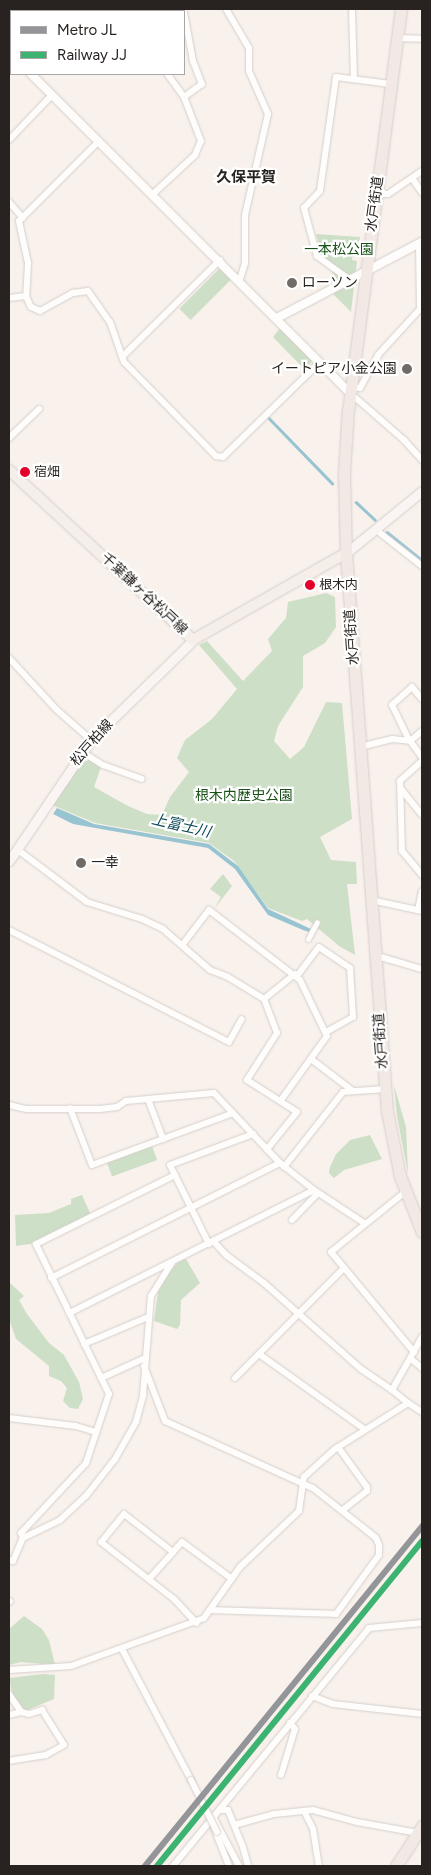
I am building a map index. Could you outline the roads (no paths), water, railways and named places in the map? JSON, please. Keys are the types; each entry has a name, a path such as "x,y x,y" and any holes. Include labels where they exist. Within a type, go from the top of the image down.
{"highway":[{"name":"水戸街道","path":"401,9 351,390 344,473 346,553 385,1088 390,1132 405,1192 422,1232"},
{"path":"396,1866 420,1829"}],"main road":[{"name":"千葉鎌ヶ谷松戸線","path":"9,470 193,640 346,553"},
{"path":"346,553 422,491"},
{"name":"松戸柏線","path":"9,861 91,740 193,640"}],"street":[{"path":"226,9 249,48 249,70 268,114 245,215 245,263 240,280"},
{"path":"352,9 354,80"},
{"path":"184,96 202,84 193,61 185,17"},
{"path":"397,38 422,39"},
{"path":"32,75 154,194 320,362 404,440 422,460"},
{"path":"154,194 199,150 199,130 184,96 168,75"},
{"path":"317,256 304,208 320,192 336,77 391,84"},
{"path":"9,140 52,95"},
{"path":"99,141 23,218 18,227 28,263 26,296 31,307 40,311 73,293 88,291 110,322 122,357 134,374 216,456 223,456 320,362"},
{"path":"376,194 388,194 422,171"},
{"path":"412,178 422,193"},
{"path":"9,202 23,218"},
{"path":"277,318 420,243 421,308 378,355 360,388 351,390"},
{"path":"310,251 350,280"},
{"path":"122,357 220,260"},
{"path":"9,298 26,296"},
{"path":"9,438 39,409"},
{"path":"375,529 422,566"},
{"path":"9,658 57,710 91,740"},
{"path":"422,699 412,687 392,705 410,741 422,757"},
{"path":"360,748 392,739 410,741 422,730"},
{"path":"82,752 103,765 142,779"},
{"path":"422,761 400,781 402,851 422,875"},
{"path":"401,789 422,815"},
{"path":"18,850 87,902 142,919 183,944 210,970 228,977 264,999 277,1033 247,1080 297,1112 266,1149"},
{"path":"371,900 420,910 422,892"},
{"path":"183,944 209,910 296,975 328,1036 281,1100"},
{"path":"308,938 317,922"},
{"path":"9,930 229,1042 242,1019"},
{"path":"264,999 296,975 319,947 350,968 353,1017 326,1032"},
{"path":"374,955 422,969"},
{"path":"311,1059 353,1091"},
{"path":"52,1278 282,1165 344,1092 385,1088"},
{"path":"9,1105 28,1109 117,1108 126,1101 214,1093 282,1165 364,1224"},
{"path":"148,1099 163,1139"},
{"path":"70,1108 92,1165 233,1113"},
{"path":"253,1134 170,1165 190,1209 211,1243 300,1315 361,1369 420,1410 422,1402"},
{"path":"9,1560 13,1561 23,1538 21,1533 86,1463 109,1394 36,1244 175,1175"},
{"path":"292,1220 316,1191"},
{"path":"69,1313 316,1191"},
{"path":"405,1192 332,1252 414,1352"},
{"path":"23,1538 60,1520 86,1496 115,1459 141,1408 148,1317 152,1296 173,1261"},
{"path":"235,1378 300,1315 344,1268"},
{"path":"84,1344 148,1317"},
{"path":"392,1390 422,1337"},
{"path":"259,1354 364,1429"},
{"path":"101,1378 145,1358"},
{"path":"411,1359 422,1368"},
{"path":"144,1366 165,1422 240,1452 304,1484 343,1510 376,1538 379,1555 336,1614 210,1610"},
{"path":"9,1670 72,1666 196,1623 210,1610 240,1567 299,1511 304,1477 338,1447 408,1403"},
{"path":"9,1418 76,1426 96,1432"},
{"path":"338,1447 367,1487 343,1510"},
{"path":"174,1552 124,1514 101,1542 174,1598 196,1623"},
{"path":"149,1579 182,1542 232,1579"},
{"path":"173,1866 369,1628 422,1623"},
{"path":"122,1649 158,1716 233,1866"},
{"path":"9,1694 21,1712"},
{"path":"312,1696 333,1704 422,1714"},
{"path":"9,1715 21,1712 29,1714 42,1710 64,1745 46,1755 9,1761"},
{"path":"280,1775 295,1729 290,1724"},
{"path":"219,1810 228,1810 248,1866"},
{"path":"234,1825 274,1814 313,1810 357,1822 420,1829"},
{"path":"304,1811 312,1829 319,1866"},
{"path":"212,1819 229,1866"},
{"path":"212,1819 239,1866"}],"water":[{"path":"57,808 94,824 209,844 238,866 268,909 311,929 309,932 268,915 235,869 208,848 73,824 53,814"}],"waterway":[{"path":"269,418 332,483"},
{"path":"356,502 375,520"},
{"path":"387,532 422,560"}],"metro line":[{"name":"JL","path":"145,1866 422,1526"}],"rail line":[{"name":"JJ","path":"157,1866 422,1541"}],"place":[{"name":"ローソン","path":"292,283"},
{"name":"イートピア小金公園","path":"407,369"},
{"name":"宿畑","path":"25,472"},
{"name":"根木内","path":"310,585"},
{"name":"一幸","path":"81,863"}],"district":[{"name":"久保平賀","path":"246,178"}],"park label":[{"name":"一本松公園","path":"339,250"},
{"name":"根木内歴史公園","path":"244,796"}],"water label":[{"name":"上富士川","path":"181,826"}]}
